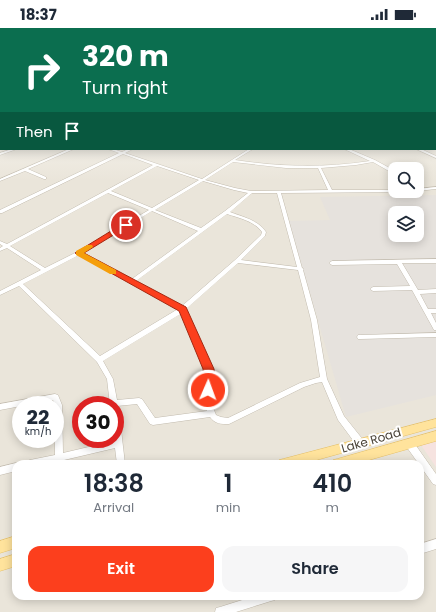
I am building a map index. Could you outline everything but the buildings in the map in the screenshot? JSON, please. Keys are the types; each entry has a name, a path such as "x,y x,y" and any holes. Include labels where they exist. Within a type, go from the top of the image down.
{"main road":[{"name":"Lake Road","path":"299,460 436,423"},
{"name":"Lake Road","path":"352,460 436,436"},
{"path":"0,546 12,543"},
{"path":"0,565 12,561"}],"street":[{"path":"0,154 11,150"},
{"path":"0,180 70,150"},
{"path":"113,150 202,180 251,192 388,191"},
{"path":"0,212 128,150"},
{"path":"0,293 78,253 202,180 249,150"},
{"path":"348,150 388,169"},
{"path":"420,150 436,157"},
{"path":"428,153 436,151"},
{"path":"232,161 283,168 347,166 374,161"},
{"path":"0,250 156,165"},
{"path":"319,167 331,192"},
{"path":"25,169 45,178"},
{"path":"424,189 436,188"},
{"path":"107,191 201,230"},
{"path":"131,282 227,212 251,192"},
{"path":"280,192 314,320 324,379 342,418 361,444"},
{"path":"99,360 182,309 237,262 263,235 264,232 261,228 253,222 227,212"},
{"path":"0,242 44,270"},
{"path":"78,253 182,309 208,369 210,379 207,396 212,414 220,421 229,421 302,385 324,379"},
{"path":"332,263 436,261"},
{"path":"237,262 301,269"},
{"path":"399,262 436,328"},
{"path":"19,283 99,360 110,379 113,396"},
{"path":"373,289 436,291"},
{"path":"426,311 436,311"},
{"path":"360,337 436,335"},
{"path":"0,407 55,397 58,405 59,457"},
{"path":"124,403 139,401 154,422 212,414"},
{"path":"409,443 421,460"},
{"path":"47,460 100,448"},
{"path":"119,448 120,460"},
{"path":"424,464 436,481"},
{"path":"0,471 12,468"},
{"path":"424,548 436,544"},
{"path":"220,612 258,600"}],"shaded area":[{"path":"0,150 436,150 436,612 0,612"},
{"path":"424,195 436,195 436,395 346,417 289,221 330,220 320,197 388,196 388,198 424,198"},
{"path":"436,440 436,467 421,445"}],"slow traffic":[{"path":"89,247 78,253 113,272"}],"route":[{"path":"126,225 78,253 182,309 208,369 210,379 208,390"}]}
